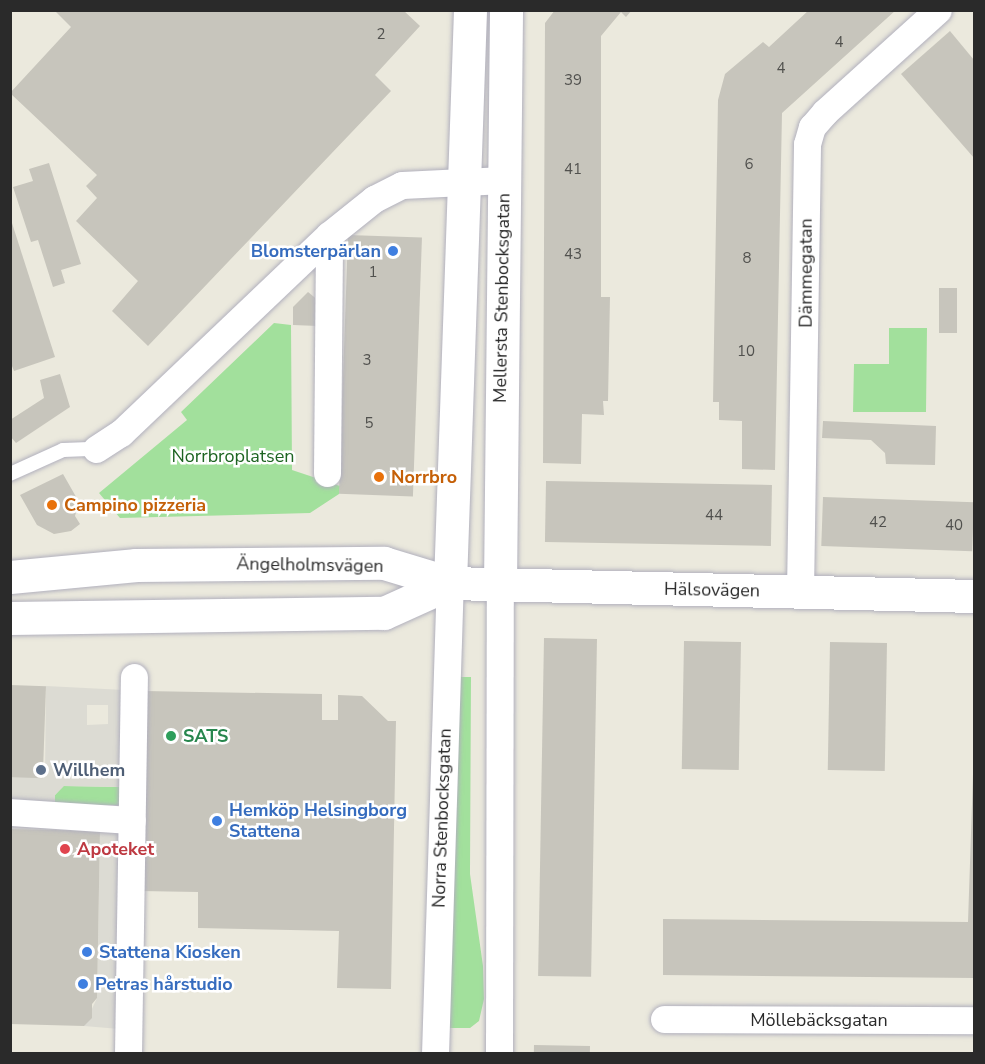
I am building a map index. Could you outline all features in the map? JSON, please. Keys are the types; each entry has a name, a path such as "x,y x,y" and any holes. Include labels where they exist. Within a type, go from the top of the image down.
{"main road":[{"path":"10,618 384,613 450,583 466,181 470,10"},
{"name":"Mellersta Stenbocksgatan","path":"500,586 506,10"},
{"name":"Ängelholmsvägen","path":"10,577 136,565 384,563 450,583"},
{"name":"Hälsovägen","path":"450,583 975,596"}],"street":[{"name":"Dämmegatan","path":"800,592 807,144 812,127 938,10"},
{"path":"96,449 121,433 329,235 390,190 402,185 504,180"},
{"path":"327,473 329,235"},
{"name":"Norra Stenbocksgatan","path":"435,1053 450,583"},
{"path":"499,1053 500,586"},
{"path":"128,1053 134,677"},
{"path":"10,812 132,820"},
{"name":"Möllebäcksgatan","path":"664,1019 975,1020"}],"lane":[{"path":"10,474 63,450 96,449"}],"green space":[{"name":"Norrbroplatsen","path":"274,323 291,325 292,470 340,486 339,494 310,513 120,518 99,493 187,420 181,412"},
{"path":"889,328 927,328 926,412 853,412 854,364 889,364"},
{"path":"460,677 471,677 470,874 483,966 484,999 479,1021 470,1028 446,1028"},
{"path":"63,786 124,787 123,805 55,805 55,795"}],"shaded area":[{"path":"46,686 144,691 140,891 143,1031 84,1026 97,998 100,832 11,829 11,777 45,777","holes":["87,705 108,705 108,724 87,725","64,786 124,787 123,805 55,805 55,795"]}],"building":[{"path":"54,10 403,10 420,26 375,75 391,91 148,346 112,311 138,281 76,221 97,198 86,186 97,175 10,93 71,27"},
{"path":"555,10 632,10 626,17 621,12 601,36 601,297 610,297 608,401 603,401 604,415 582,414 581,464 543,463 545,23"},
{"path":"809,10 896,10 782,113 775,470 742,469 742,421 719,420 719,402 713,402 718,100 725,74 763,42 769,47"},
{"path":"950,31 974,60 974,158 901,74"},
{"path":"49,163 81,264 61,270 65,283 53,287 38,240 31,242 13,187 33,181 29,169"},
{"path":"11,220 55,357 14,371 10,361"},
{"path":"348,235 422,238 413,496 339,494"},
{"path":"939,288 957,288 957,333 939,333"},
{"path":"308,292 319,301 318,326 293,325 293,307"},
{"path":"60,374 70,407 16,443 10,436 10,420 44,398 40,380"},
{"path":"823,421 936,426 935,465 886,464 885,453 871,440 822,438"},
{"name":"Campino pizzeria","path":"63,474 79,502 75,516 80,524 71,531 54,534 37,525 20,495"},
{"path":"546,481 772,485 771,546 545,542"},
{"path":"823,497 974,502 972,551 821,546"},
{"path":"544,638 597,639 591,977 538,976"},
{"path":"684,641 741,642 739,770 682,769"},
{"path":"830,642 887,643 885,771 828,770"},
{"path":"10,685 46,686 43,778 10,777"},
{"path":"144,691 322,694 322,720 338,720 338,695 362,696 388,721 396,721 391,989 337,988 339,931 198,928 198,892 140,891"},
{"path":"973,774 974,978 663,975 663,919 968,922"},
{"path":"10,829 100,831 97,998 92,1004 92,1018 84,1026 10,1024"},
{"path":"534,1045 590,1046 590,1054 534,1054"}],"place":[{"name":"Blomsterpärlan","path":"393,251"},
{"name":"Norrbro","path":"379,477"},
{"name":"Campino pizzeria","path":"52,505"},
{"name":"SATS","path":"171,736"},
{"name":"Willhem","path":"41,770"},
{"name":"Hemköp Helsingborg Stattena","path":"217,821"},
{"name":"Apoteket","path":"65,849"},
{"name":"Stattena Kiosken","path":"87,952"},
{"name":"Petras hårstudio","path":"83,984"}]}
